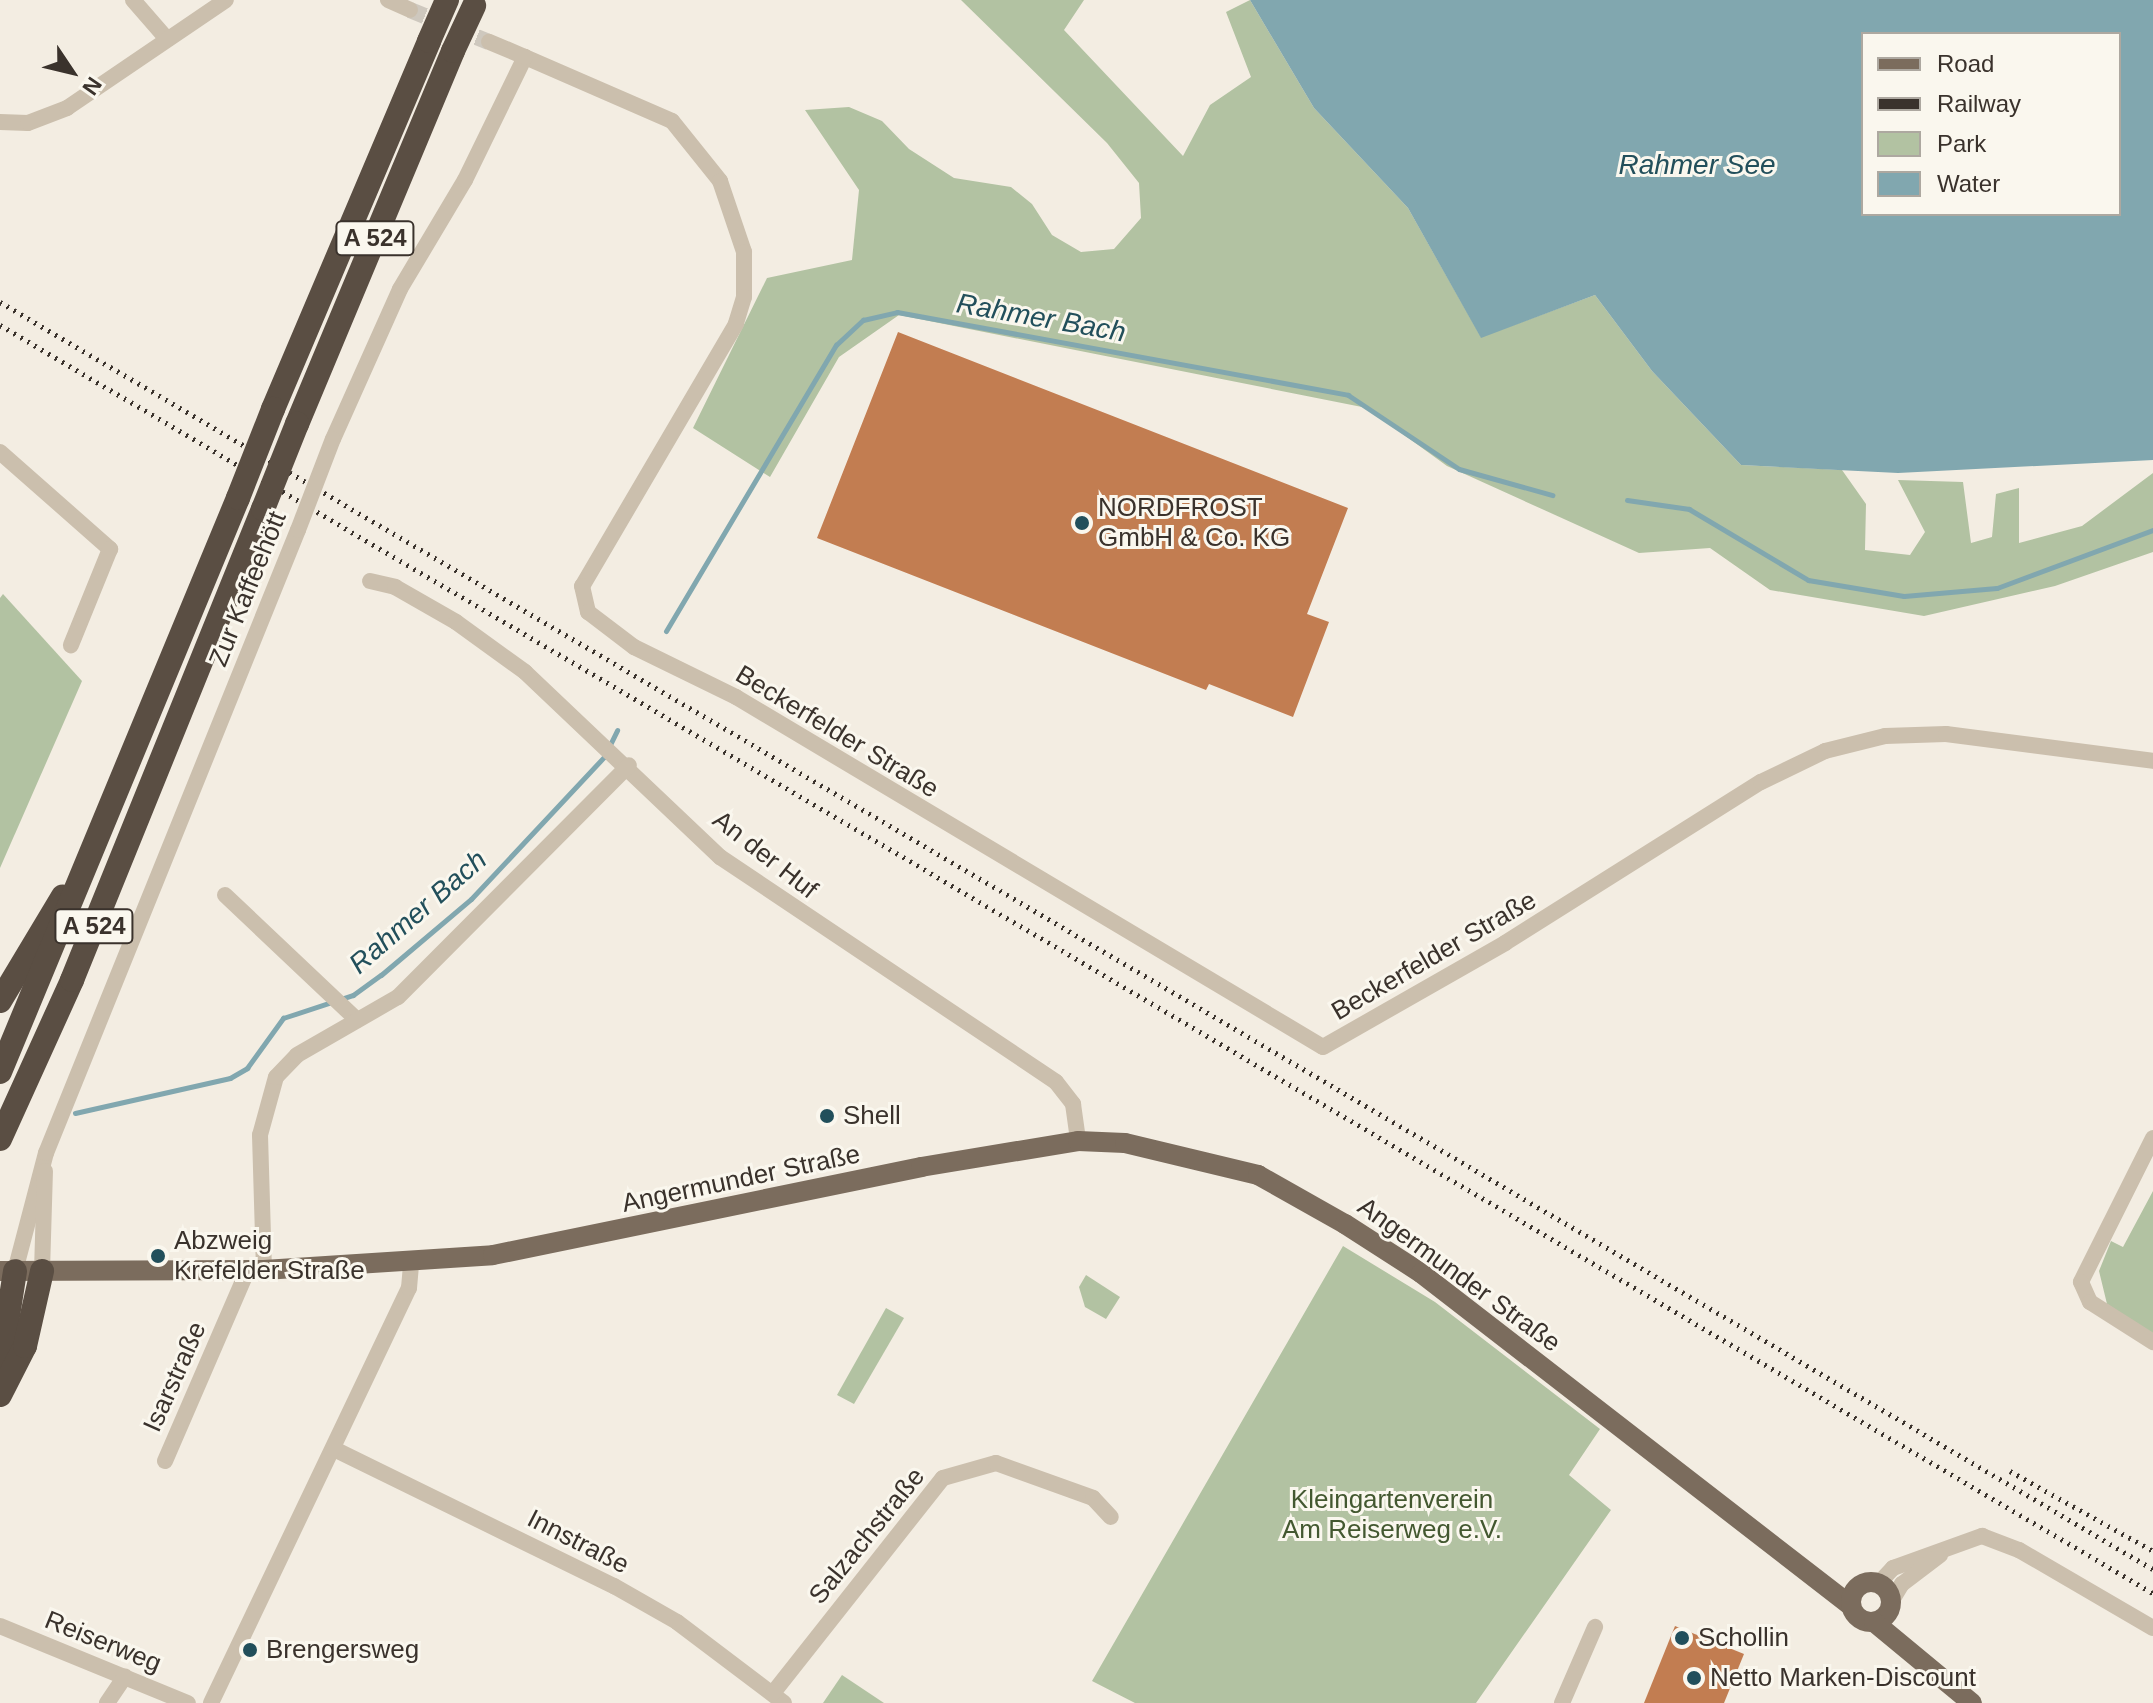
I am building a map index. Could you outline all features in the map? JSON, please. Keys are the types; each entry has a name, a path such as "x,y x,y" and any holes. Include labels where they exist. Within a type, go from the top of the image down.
{"highway":[{"name":"A 524","path":"0,1072 102,832 273,409 447,0"},
{"name":"A 524","path":"0,1139 72,980 297,424 476,3"},
{"path":"0,1001 102,832"},
{"path":"0,1367 7,1271"},
{"path":"0,1395 25,1346 42,1271"}],"main road":[{"name":"Angermunder Straße","path":"7,1271 256,1270 411,1263 508,1253 1078,1141 1125,1143 1258,1175 1345,1224 1421,1273 1850,1605 1859,1619 1884,1613"},
{"name":"Angermunder Straße","path":"1793,1563 1869,1584 1884,1613 1925,1667 1972,1703"},
{"path":"1850,1605 1869,1584"}],"street":[{"path":"133,0 167,39"},
{"path":"0,122 28,123 67,108 226,0"},
{"path":"388,0 410,10"},
{"path":"489,42 525,57"},
{"name":"Zur Kaffeehött","path":"7,1271 46,1153 333,439 400,289 465,180 525,57"},
{"name":"Beckerfelder Straße","path":"525,57 672,121 720,181 744,252 744,297 723,354 582,586 581,597 588,612 634,647 736,697 1323,1047 1508,941 1761,782 1825,751 1885,736 1946,734 2153,761"},
{"path":"0,452 110,549 71,645"},
{"name":"An der Huf","path":"370,581 395,587 456,622 623,759 720,857 1056,1082 1073,1104 1078,1141"},
{"path":"256,1270 260,1135 269,1090 297,1055 354,1014 398,997 427,970 623,759"},
{"path":"225,895 246,921 334,993 354,1014"},
{"path":"2153,1138 2081,1282 2090,1302 2153,1342"},
{"name":"Zur Kaffeehött","path":"42,1271 46,1153"},
{"path":"211,1703 409,1288 411,1263"},
{"name":"Isarstraße","path":"165,1461 256,1270"},
{"name":"Innstraße","path":"334,1449 616,1587 779,1698"},
{"name":"Salzachstraße","path":"779,1698 943,1478 996,1463 1093,1498 1111,1517"},
{"path":"1869,1584 1893,1568 1960,1539 1982,1536 2019,1550 2153,1628"},
{"path":"1884,1613 1902,1584 1960,1539"},
{"name":"Reiserweg","path":"0,1626 188,1703"},
{"path":"1562,1703 1595,1627"},
{"path":"107,1703 125,1676"}],"green space":[{"path":"961,0 1084,0 1064,30 1183,156 1210,105 1251,77 1226,12 1250,0 1314,108 1408,208 1481,337 1595,295 1652,371 1741,465 1842,470 1866,504 1865,550 1910,555 1925,532 1898,480 1963,482 1971,543 1992,537 1996,494 2019,488 2019,543 2082,526 2153,473 2153,552 2055,586 1924,616 1770,590 1710,548 1639,553 1447,466 1367,408 899,315 839,357 770,477 693,428 767,278 852,260 859,190 805,110 849,107 882,121 909,149 954,178 1011,187 1032,204 1052,235 1081,252 1114,249 1141,218 1139,183 1107,143"},
{"path":"3,594 82,681 0,868 0,598"},
{"path":"2153,1191 2153,1335 2107,1304 2099,1271 2111,1241 2123,1247"},
{"name":"Kleingartenverein Am Reiserweg e.V.","path":"1343,1246 1435,1302 1600,1429 1569,1475 1611,1510 1476,1703 1135,1703 1092,1681"},
{"path":"1086,1275 1120,1297 1106,1319 1085,1307 1079,1287"},
{"path":"886,1308 904,1318 854,1404 837,1395"},
{"path":"842,1675 884,1703 823,1703"}],"water":[{"name":"Rahmer See","path":"1250,0 2153,0 2153,460 1898,473 1741,465 1652,371 1595,295 1481,338 1408,208 1314,108"}],"building":[{"name":"NORDFROST GmbH & Co. KG","path":"898,332 1348,508 1307,614 1329,622 1293,717 1209,684 1206,690 817,538"},
{"name":"Netto Marken-Discount","path":"1675,1626 1744,1654 1724,1703 1644,1703"}],"waterway":[{"name":"Rahmer Bach","path":"666,631 836,345 863,320 897,312 1348,395 1459,469 1552,495"},
{"name":"Rahmer Bach","path":"1627,500 1689,509 1808,580 1904,596 1997,588 2153,530"},
{"name":"Rahmer Bach","path":"75,1113 230,1078 247,1068 283,1018 353,995 471,899 604,757 617,730"}],"tunnel":[{"path":"410,10 489,42"}],"railway":[{"path":"0,302 2153,1569"},
{"path":"0,325 2153,1593"},
{"path":"2010,1471 2153,1551"}],"place":[{"name":"NORDFROST GmbH & Co. KG","path":"1082,523"},
{"name":"Shell","path":"827,1116"},
{"name":"Abzweig Krefelder Straße","path":"158,1256"},
{"name":"Schollin","path":"1682,1638"},
{"name":"Brengersweg","path":"250,1650"},
{"name":"Netto Marken-Discount","path":"1694,1678"}]}
